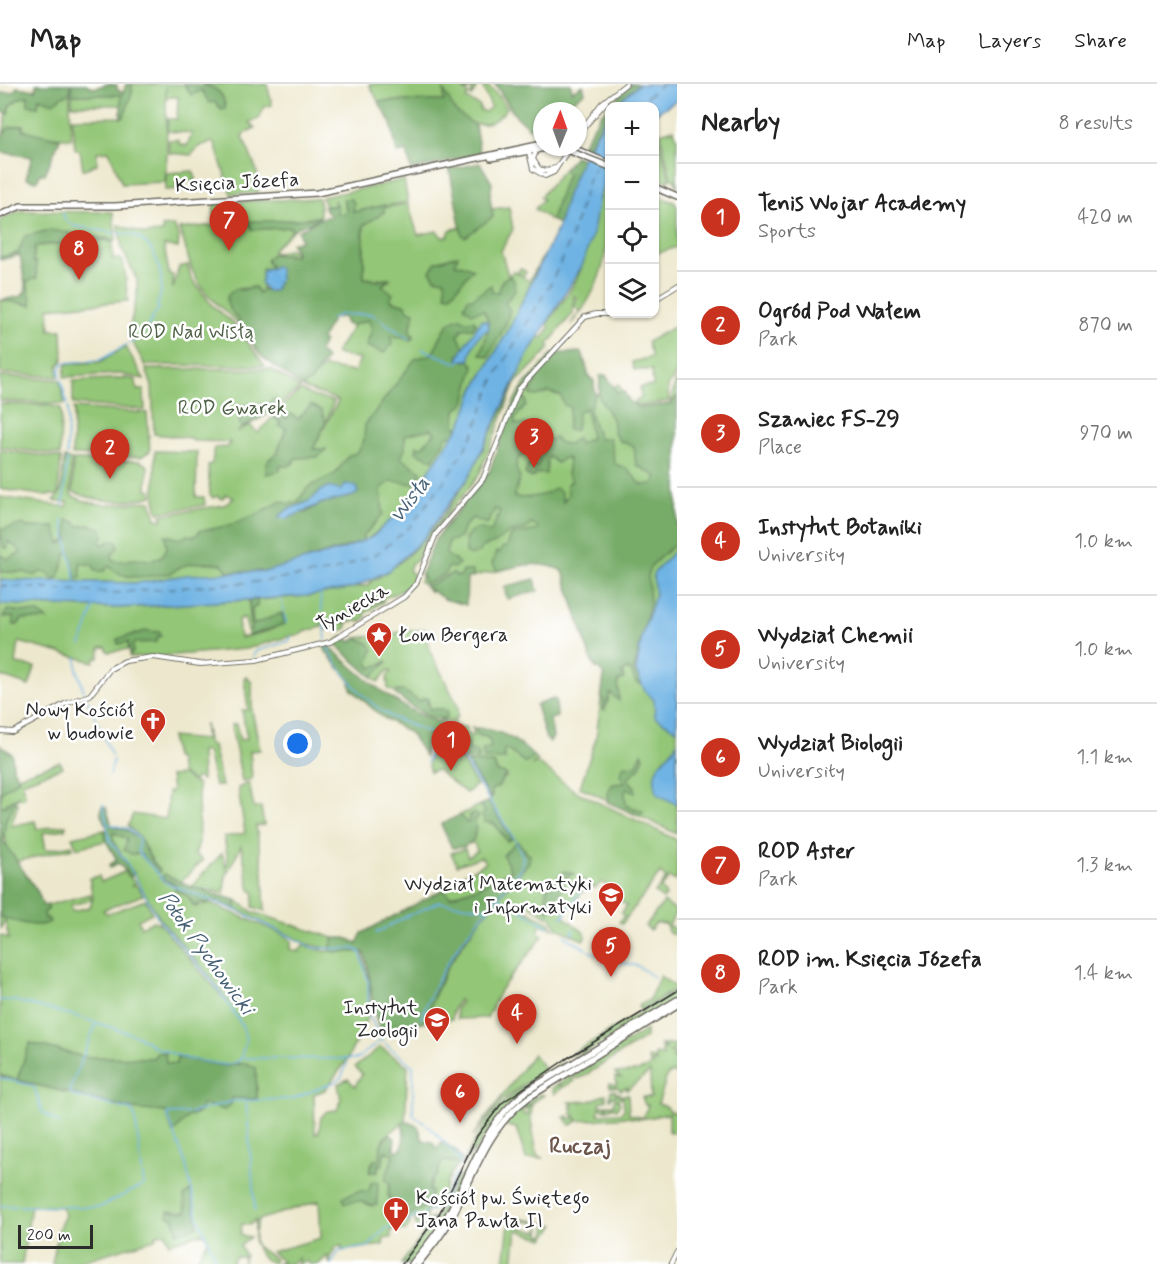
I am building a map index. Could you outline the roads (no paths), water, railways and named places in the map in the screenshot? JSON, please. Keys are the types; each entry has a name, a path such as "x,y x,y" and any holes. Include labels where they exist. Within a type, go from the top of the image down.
{"main road":[{"name":"Księcia Józefa","path":"0,215 21,206 115,206 317,193 533,146"},
{"name":"Księcia Józefa","path":"475,159 533,151"},
{"path":"587,155 605,163"},
{"path":"584,156 605,164"},
{"path":"659,187 677,195"},
{"path":"418,1264 446,1227 494,1131 513,1110 542,1086 677,1000"},
{"path":"412,1264 443,1223 496,1120 516,1100 677,1005"}],"street":[{"path":"587,120 626,84"},
{"path":"587,121 610,97"},
{"path":"529,152 532,167 537,173 549,175 564,156"},
{"path":"534,156 533,159 539,169 546,171 556,168"},
{"path":"659,297 677,286"},
{"name":"Tyniecka","path":"0,731 14,732 65,704 90,695 110,669 125,660 153,657 200,664 256,660 330,642 404,597 416,584 433,539 483,478 519,389 577,324 589,315 605,315"},
{"path":"671,1264 677,1252"}],"water":[{"path":"639,84 677,84 677,100 659,111 659,102 619,102"},
{"name":"Wisła","path":"605,119 605,182 599,196 593,233 582,266 528,354 469,477 424,538 390,570 353,588 307,596 119,608 0,604 0,580 138,583 186,575 267,571 344,549 372,537 404,507 462,423 474,390 509,329 558,227 567,195 582,159 587,156 587,150"},
{"path":"276,266 279,269 280,278 274,291 267,291 261,283 262,271"},
{"path":"482,320 488,322 489,329 475,342 470,360 458,360 465,346"},
{"path":"346,484 356,486 358,493 322,503 287,519 278,518 286,511 308,502 327,487 341,490"},
{"path":"677,548 677,730 655,717 654,700 645,691 636,671 642,636 655,596 653,574"},
{"path":"677,743 676,804 657,794 655,776 656,770"}],"waterway":[{"path":"63,213 65,220 74,226 115,233"},
{"path":"118,233 135,236 145,242 156,258 161,277 160,297 157,305 159,308 144,331 130,343"},
{"path":"332,319 339,315 372,314 409,339"},
{"path":"60,377 63,363 100,360 128,344"},
{"path":"422,349 457,363 462,359"},
{"path":"61,380 67,404"},
{"path":"67,455 68,407"},
{"path":"63,506 67,459"},
{"path":"62,519 76,582"},
{"path":"320,594 322,611"},
{"path":"281,597 286,623"},
{"name":"Potok Pychowicki","path":"81,645 94,607"},
{"path":"324,623 326,640"},
{"path":"252,658 256,651 289,641 291,636"},
{"path":"327,646 345,675 372,703 395,718 429,733"},
{"name":"Potok Pychowicki","path":"77,657 77,669 85,695"},
{"name":"Potok Pychowicki","path":"87,699 112,756"},
{"path":"431,735 457,750 515,840"},
{"path":"427,762 434,737"},
{"name":"Potok Pychowicki","path":"111,770 113,760"},
{"name":"Potok Pychowicki","path":"0,1000 16,1001 72,1015 138,1036 155,1047 188,1059 226,1065 239,1061 241,1058 246,1039 242,1025 214,983 159,920 126,861 110,841 103,804"},
{"path":"109,824 129,829 139,839 138,852 166,883 238,911 314,948 355,949 360,952 368,982 368,1014 382,1040"},
{"path":"421,1019 430,996 452,956 521,868 523,857 516,842"},
{"path":"562,918 580,891 579,885"},
{"path":"498,897 549,927"},
{"path":"413,914 438,902 486,908"},
{"path":"376,933 411,914"},
{"path":"572,934 574,929"},
{"path":"565,936 586,949"},
{"path":"589,951 597,955"},
{"path":"605,959 638,966 654,977"},
{"path":"0,1206 100,1207 144,1185 135,1116 131,1110 73,1096 69,1091 96,1024"},
{"path":"243,1058 357,1059 381,1040"},
{"path":"384,1043 413,1066 413,1114 434,1131 461,1161 459,1166"},
{"path":"216,1260 197,1214 186,1165 167,1114 191,1113 233,1101 292,1099 335,1082 341,1078 347,1063"},
{"path":"0,1078 34,1086 42,1112 60,1124"},
{"path":"246,1101 255,1210"},
{"path":"331,1264 339,1251 368,1247 385,1229 440,1207 456,1173"}],"tram line":[{"path":"402,1264 439,1214 477,1136 502,1103 566,1059 677,991"}],"place":[{"name":"ROD Aster","path":"229,251"},
{"name":"ROD im. Księcia Józefa","path":"79,280"},
{"name":"Szaniec FS-29","path":"534,468"},
{"name":"Ogród Pod Wałem","path":"110,479"},
{"name":"Łom Bergera","path":"379,658"},
{"name":"Nowy Kościół w budowie","path":"153,744"},
{"name":"Tenis Wojar Academy","path":"451,771"},
{"name":"Wydział Matematyki i Informatyki","path":"611,918"},
{"name":"Wydział Chemii","path":"611,977"},
{"name":"Instytut Zoologii","path":"437,1043"},
{"name":"Instytut Botaniki","path":"517,1044"},
{"name":"Wydział Biologii","path":"460,1123"},
{"name":"Kościół pw. Świętego Jana Pawła II","path":"396,1233"}],"district":[{"name":"Ruczaj","path":"580,1147"}],"park label":[{"name":"ROD Nad Wisłą","path":"191,332"},
{"name":"ROD Gwarek","path":"232,408"}]}
